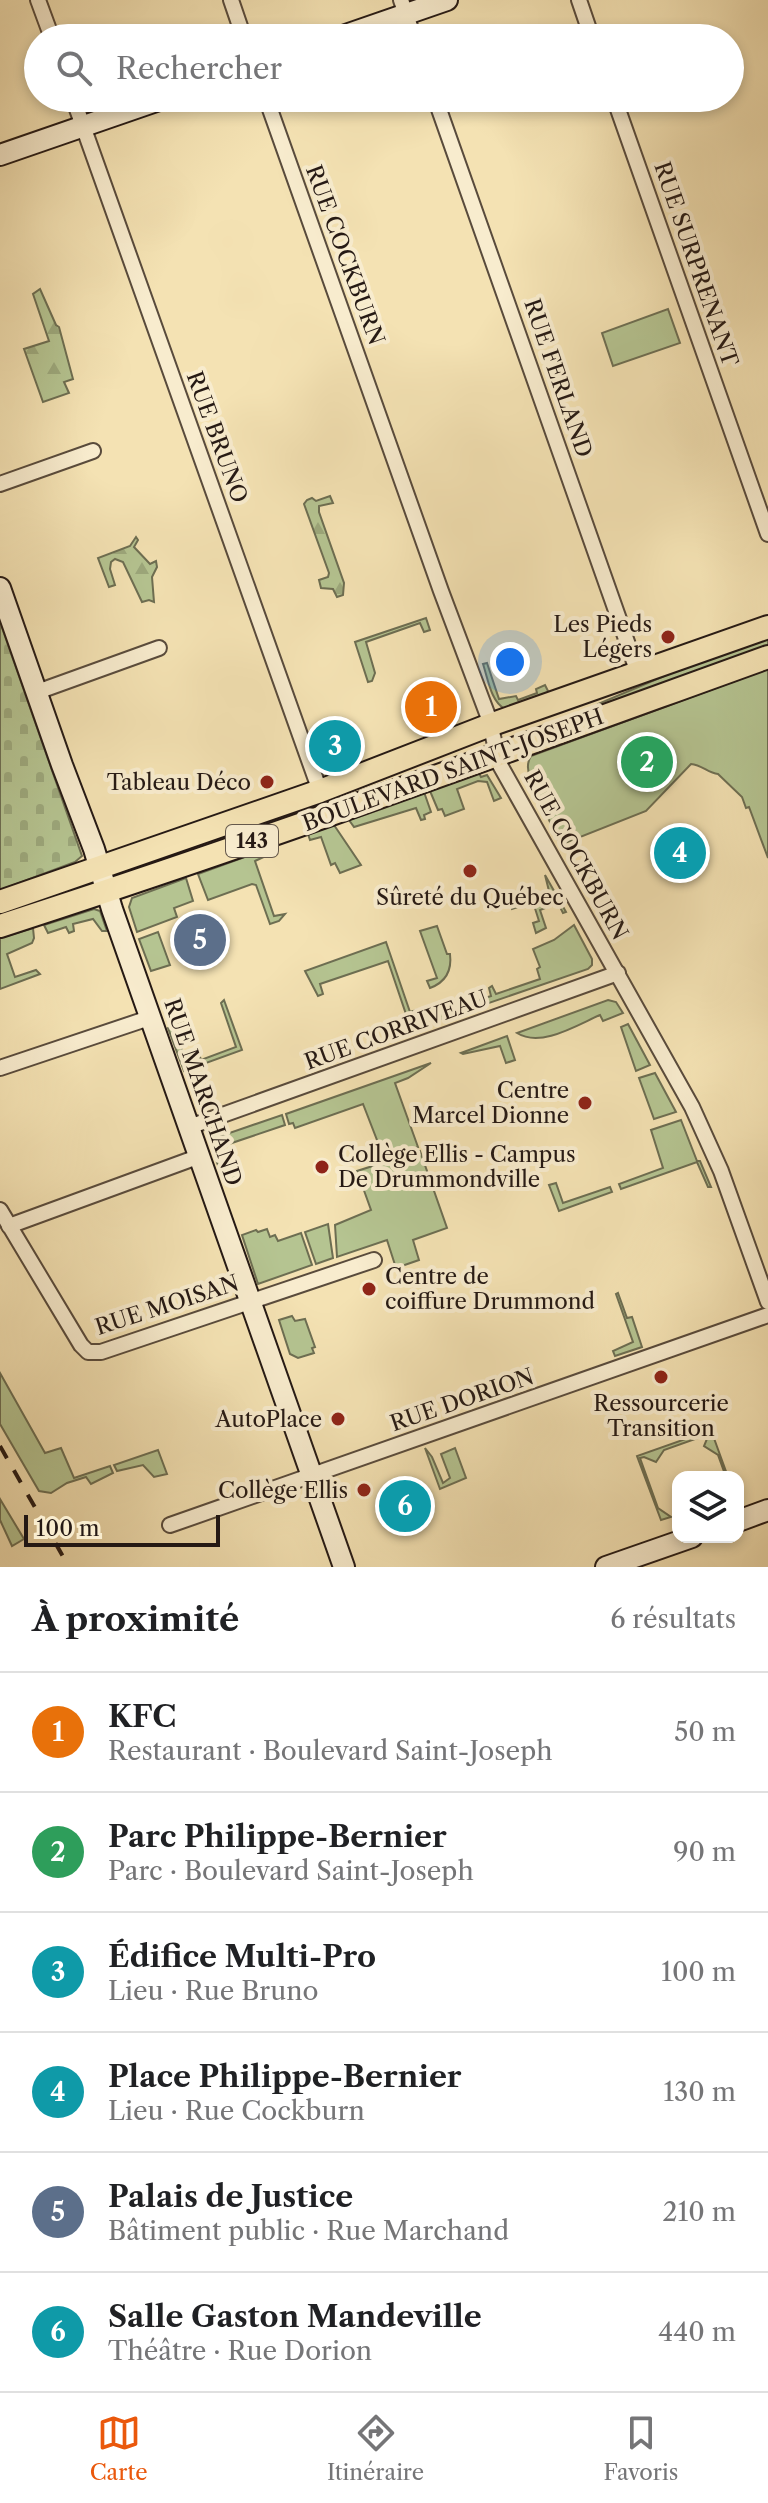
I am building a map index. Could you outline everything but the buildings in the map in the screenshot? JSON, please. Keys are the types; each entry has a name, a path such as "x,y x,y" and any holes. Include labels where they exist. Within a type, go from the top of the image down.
{"main road":[{"name":"BOULEVARD SAINT-JOSEPH","path":"0,902 320,791 490,725 768,627"},
{"name":"BOULEVARD SAINT-JOSEPH","path":"0,926 107,892 768,657"}],"street":[{"path":"38,0 47,24"},
{"path":"231,0 239,24"},
{"path":"367,24 403,7 447,0"},
{"path":"579,0 587,24"},
{"name":"RUE BRUNO","path":"78,112 320,791"},
{"path":"0,155 125,112"},
{"name":"RUE COCKBURN","path":"271,112 490,725 497,755 697,1117 721,1171 768,1302"},
{"name":"RUE FERLAND","path":"440,112 638,673"},
{"name":"RUE SURPRENANT","path":"619,112 768,534"},
{"path":"0,484 93,451"},
{"name":"RUE MARCHAND","path":"0,588 344,1567"},
{"path":"37,692 159,648"},
{"name":"RUE CORRIVEAU","path":"189,1127 618,973"},
{"path":"0,1068 152,1017"},
{"path":"9,1226 200,1156"},
{"name":"RUE MOISAN","path":"0,1210 88,1352 101,1352 374,1260"},
{"name":"RUE DORION","path":"170,1525 768,1315"},
{"path":"744,1519 768,1510"},
{"path":"606,1567 675,1543"}],"green space":[{"path":"40,289 59,327 73,379 64,382 69,393 43,402 24,349 49,341 33,294"},
{"path":"668,309 680,343 613,366 602,333"},
{"path":"330,496 333,503 319,506 319,512 344,583 343,595 337,597 333,589 321,588 319,580 328,577 329,573 304,504 312,498 316,501"},
{"path":"136,537 138,540 134,547 150,564 156,561 157,567 152,577 154,602 142,602 123,562 115,559 110,569 115,585 109,587 98,558 130,546"},
{"path":"426,618 430,630 424,632 420,623 366,642 375,673 372,681 368,682 355,642"},
{"path":"0,622 82,856 75,862 0,890"},
{"path":"768,637 768,646 599,707 598,704 683,668"},
{"path":"487,663 499,699 516,696 518,700 537,693 536,689 545,685 549,693 505,709 496,701 491,690 483,664"},
{"path":"768,669 768,858 749,807 746,808 742,797 718,774 691,764 646,811 560,845 546,813 550,811 530,777 528,763 531,756"},
{"path":"476,773 481,777 487,775 501,798 494,801 487,782 478,781 457,789 464,809 445,816 442,809 438,810 430,791"},
{"path":"424,792 431,812 424,815 425,819 421,820 416,808 354,827 349,820"},
{"path":"334,825 361,865 340,873 335,863 331,865 321,837 310,840 308,834"},
{"path":"264,850 266,856 255,861 274,916 285,914 279,921 270,924 256,885 208,900 198,874"},
{"path":"545,875 566,912 563,913 558,903 540,910 546,928 536,933 533,923 539,921 533,902 512,909 509,900 513,899 515,904 549,891"},
{"path":"186,878 193,901 174,908 177,917 137,932 129,907 132,898"},
{"path":"94,909 100,911 107,931 102,931 93,919 73,924 74,931 69,933 66,927 48,933 44,925"},
{"path":"574,925 592,959 588,969 439,1020 435,1004 442,1002 448,1010 491,996 489,988 492,986 496,994 540,979 537,969 540,967 533,949 554,940"},
{"path":"437,926 447,954 450,954 450,965 444,979 430,988 427,981 437,978 420,931"},
{"path":"33,928 32,943 7,954 15,977 36,970 40,974 0,989 0,938"},
{"path":"158,932 170,965 151,971 139,939"},
{"path":"386,942 410,1012 420,1009 427,1025 387,1038 388,1034 410,1026 388,961 320,984 323,994 318,996 305,971"},
{"path":"224,1000 242,1050 184,1071 168,1028 185,1022 174,1028 184,1055 198,1050 201,1060 236,1047 221,1003"},
{"path":"608,1000 616,1002 623,1013 603,1021 600,1015 548,1037 527,1037 517,1033"},
{"path":"628,1024 650,1065 636,1071 621,1027"},
{"path":"507,1036 515,1060 506,1063 500,1046 461,1053"},
{"path":"431,1063 395,1083 418,1147 384,1158 363,1104 295,1128 293,1123 289,1124 286,1114"},
{"path":"655,1073 676,1112 654,1119 639,1078"},
{"path":"282,1115 285,1125 223,1146 227,1162 232,1161 237,1177 224,1182 209,1140"},
{"path":"681,1120 711,1187 708,1187 697,1162 621,1189 619,1184 663,1168 651,1130"},
{"path":"420,1151 447,1228 413,1240 419,1260 396,1268 387,1240 337,1257 335,1225 371,1210 357,1171"},
{"path":"556,1183 563,1203 610,1187 612,1192 559,1211 549,1185"},
{"path":"328,1224 333,1258 316,1264 305,1232"},
{"path":"267,1229 270,1237 275,1235 278,1241 301,1233 312,1265 258,1284 242,1235"},
{"path":"618,1293 627,1318 632,1317 642,1347 615,1356 613,1351 633,1342"},
{"path":"292,1316 295,1321 305,1319 315,1347 312,1348 314,1353 298,1358 290,1354 279,1320"},
{"path":"0,1373 45,1453 61,1448 74,1478 110,1466 113,1473 91,1484 86,1477 67,1483 51,1493 39,1491 0,1424"},
{"path":"711,1430 726,1471 718,1455 704,1446 709,1434 664,1450 656,1462 640,1458 658,1508 671,1517 661,1520 637,1456"},
{"path":"425,1448 443,1483 450,1478 441,1454 455,1448 466,1478 440,1489"},
{"path":"158,1450 167,1474 154,1477 143,1465 117,1471 114,1465"},
{"path":"0,1499 24,1539 12,1546 0,1520"}],"railway":[{"path":"0,1446 69,1567"}],"place":[{"name":"Les Pieds Légers","path":"668,637"},
{"name":"KFC","path":"431,707"},
{"name":"Édifice Multi-Pro","path":"335,746"},
{"name":"Parc Philippe-Bernier","path":"647,762"},
{"name":"Tableau Déco","path":"267,782"},
{"name":"Place Philippe-Bernier","path":"680,853"},
{"name":"Sûreté du Québec","path":"470,871"},
{"name":"Palais de Justice","path":"200,940"},
{"name":"Centre Marcel Dionne","path":"585,1103"},
{"name":"Collège Ellis - Campus De Drummondville","path":"322,1167"},
{"name":"Centre de coiffure Drummond","path":"369,1289"},
{"name":"Ressourcerie Transition","path":"661,1377"},
{"name":"AutoPlace","path":"338,1419"},
{"name":"Collège Ellis","path":"364,1490"},
{"name":"Salle Gaston Mandeville","path":"405,1506"}]}
